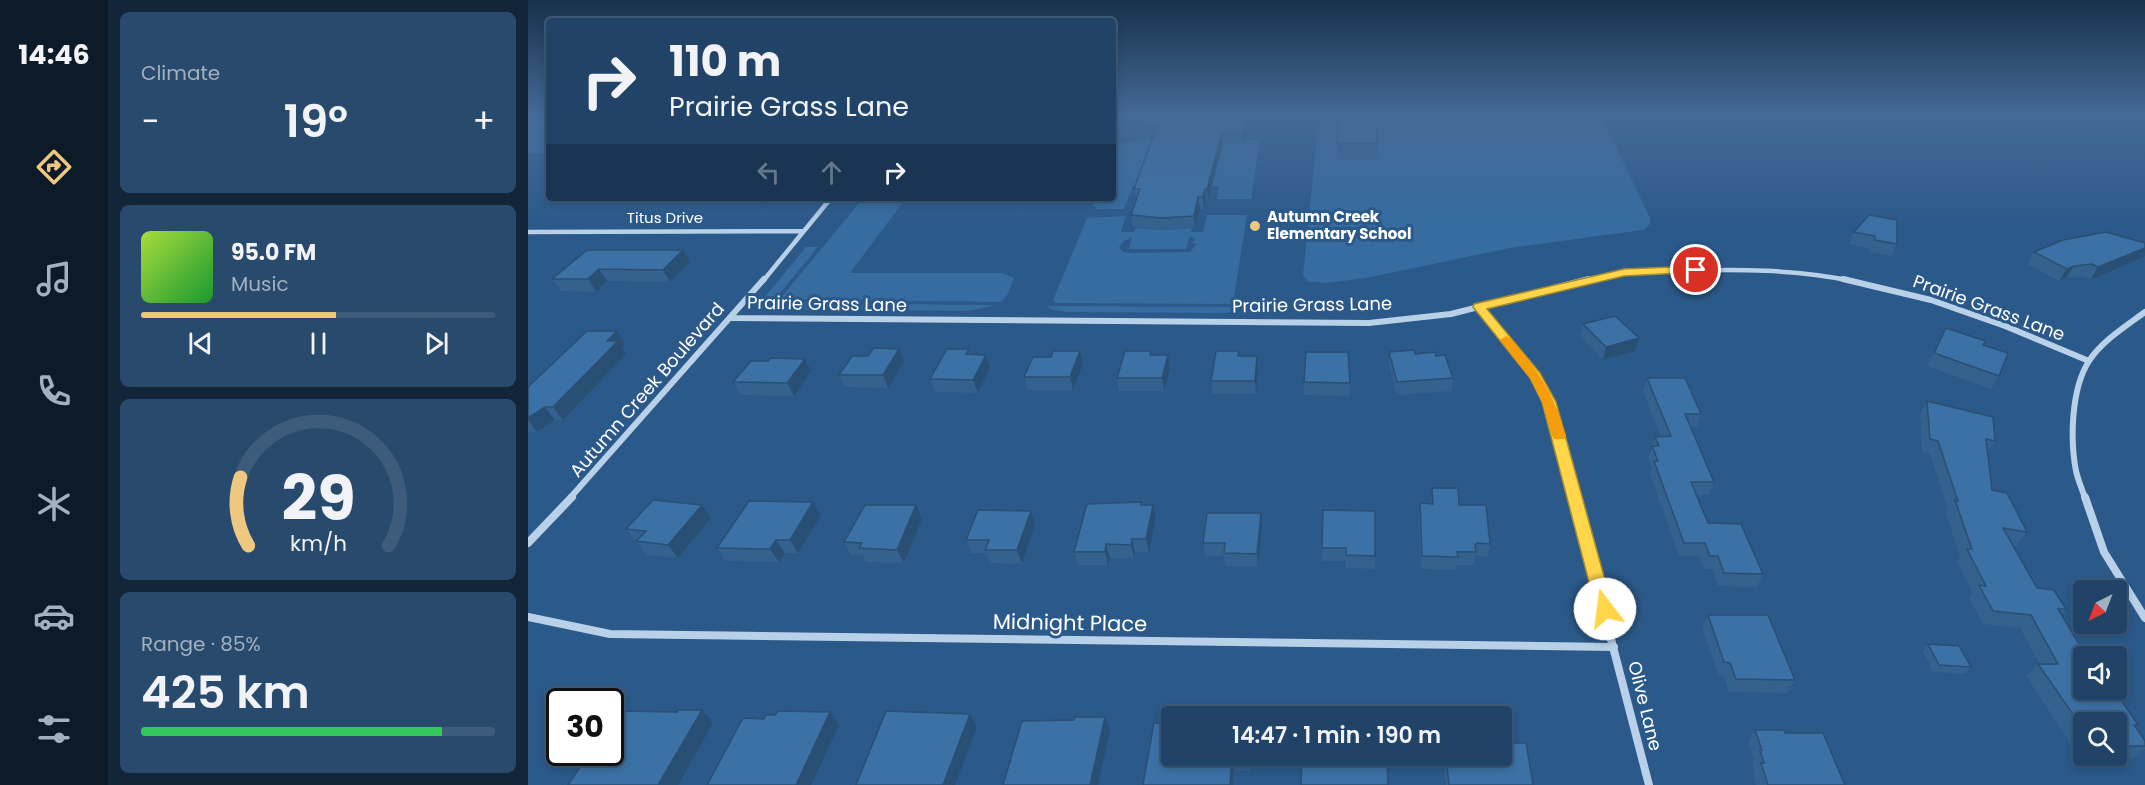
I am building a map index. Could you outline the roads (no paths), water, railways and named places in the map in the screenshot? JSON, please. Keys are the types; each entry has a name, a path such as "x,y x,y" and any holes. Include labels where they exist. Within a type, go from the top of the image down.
{"street":[{"name":"Autumn Creek Boulevard","path":"528,543 552,519 712,337 732,318 828,201"},
{"name":"Titus Drive","path":"528,232 802,231"},
{"name":"Prairie Grass Lane","path":"732,318 1369,323 1451,314 1624,273 1716,270 1800,274 1870,285 1931,300 2005,326 2089,361"},
{"name":"Olive Lane","path":"1479,307 1536,376 1549,402 1649,785"},
{"path":"2145,312 2116,332 2089,361 2078,387 2073,421 2076,472 2104,552 2145,618"},
{"name":"Midnight Place","path":"528,616 610,634 1614,647"}],"place":[{"name":"Autumn Creek Elementary School","path":"1255,226"}]}
